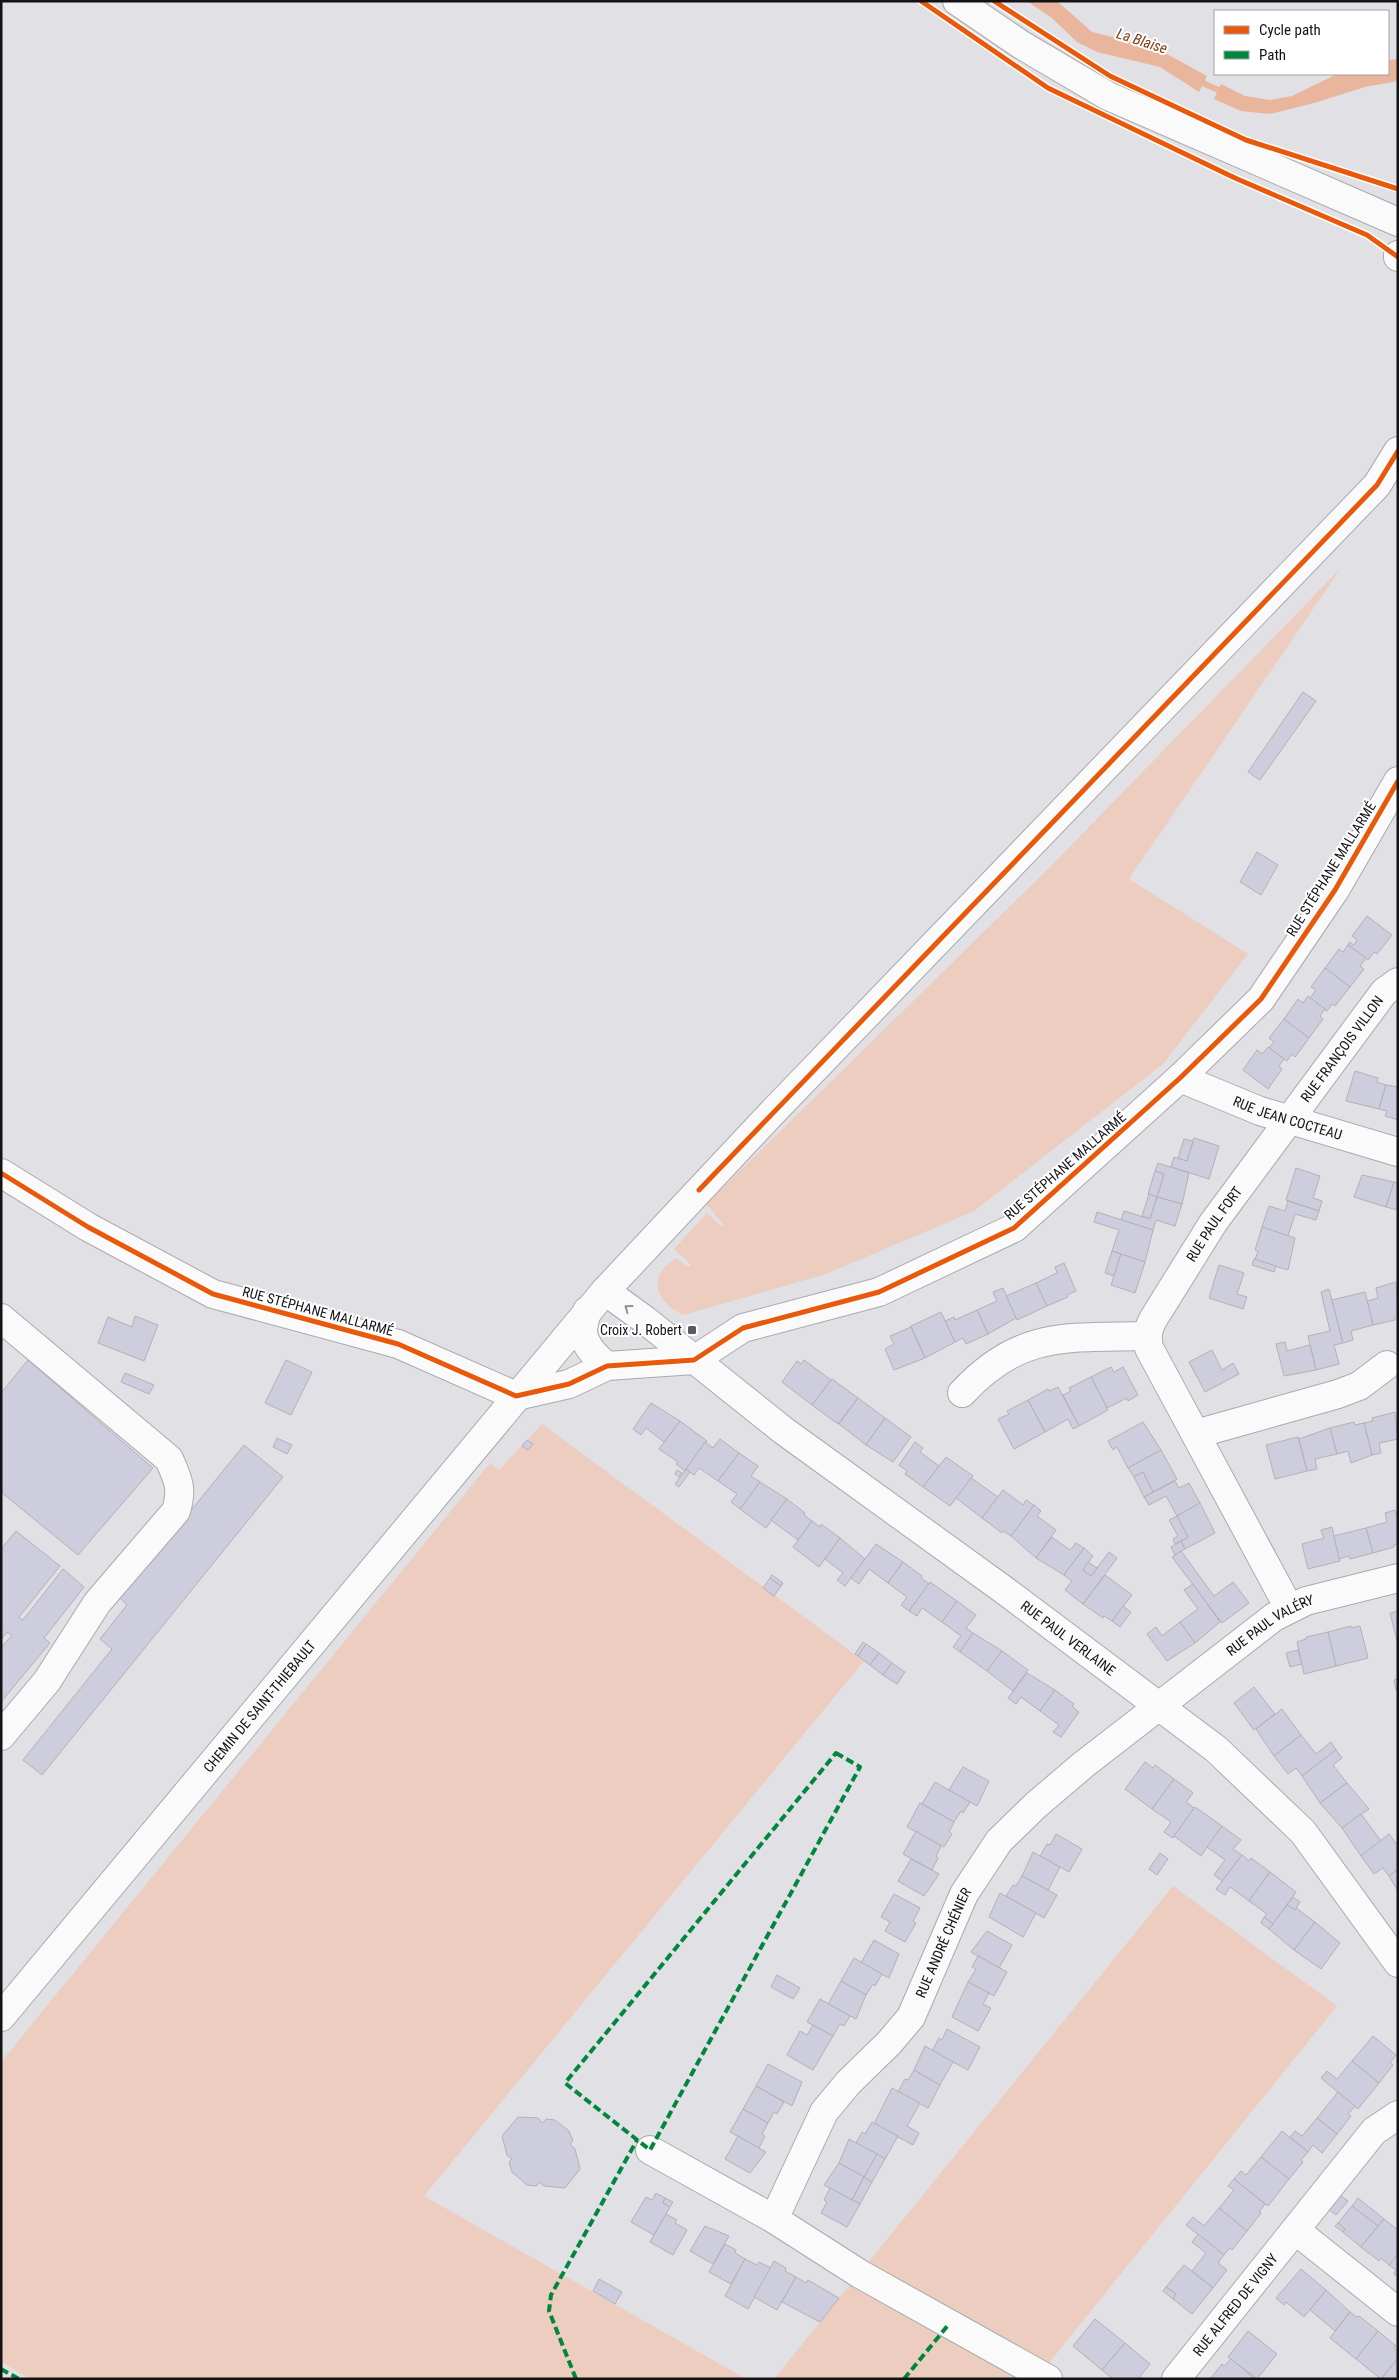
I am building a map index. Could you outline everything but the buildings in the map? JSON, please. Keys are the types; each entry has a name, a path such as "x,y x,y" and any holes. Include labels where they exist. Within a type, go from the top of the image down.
{"street":[{"path":"957,1 1020,44 1108,96 1398,222"},
{"name":"CHEMIN DE SAINT-THIEBAULT","path":"1,2018 605,1291 769,1116 1377,485 1398,451"},
{"name":"RUE STÉPHANE MALLARMÉ","path":"1,1173 88,1227 213,1294 398,1344 516,1396 569,1384 607,1366 694,1360 744,1328 880,1292 1014,1228 1180,1078 1261,999 1335,890 1398,782"},
{"name":"RUE FRANÇOIS VILLON","path":"1290,1118 1384,992 1398,982"},
{"name":"RUE JEAN COCTEAU","path":"1180,1078 1260,1111 1290,1118 1398,1152"},
{"name":"RUE PAUL FORT","path":"1147,1336 1150,1325 1157,1313 1213,1223 1290,1118"},
{"name":"RUE PAUL VERLAINE","path":"605,1291 798,1442 1004,1590 1216,1749 1302,1832 1398,1963"},
{"path":"588,1311 583,1331 589,1347 598,1359 607,1366"},
{"path":"1,1318 169,1459 180,1482 181,1496 176,1511 97,1603 47,1681 1,1736"},
{"path":"962,1393 977,1376 993,1363 1038,1342 1056,1339 1147,1336 1150,1348 1289,1608"},
{"path":"1196,1434 1338,1394 1359,1386 1387,1366"},
{"name":"RUE PAUL VALÉRY","path":"1160,1706 1289,1608 1306,1601 1398,1578"},
{"name":"RUE ANDRÉ CHÉNIER","path":"774,2219 824,2112 848,2083 889,2043 910,2017 964,1894 999,1841 1056,1788 1160,1706"},
{"name":"RUE ALFRED DE VIGNY","path":"1176,2379 1374,2131 1398,2114"},
{"path":"650,2150 774,2219 860,2274 1048,2379"},
{"path":"1295,2230 1398,2312"}],"shaded area":[{"path":"1027,1 1057,1 1092,32 1154,47 1207,76 1199,92 1160,67 1097,52 1077,42 1052,18"},
{"path":"1398,59 1398,81 1365,87 1270,114 1241,111 1214,99 1221,84 1245,96 1270,100 1292,96 1335,75 1389,75 1389,60"},
{"path":"1341,568 1129,879 1248,954 1163,1064 974,1211 826,1274 683,1315 671,1308 659,1292 658,1279 661,1272 675,1258 689,1267 691,1265 674,1249 707,1213 722,1227 724,1225 706,1204 1049,868"},
{"path":"542,1424 864,1661 424,2196 746,2379 30,2379 1,2362 1,2062 490,1463 499,1470"},
{"path":"1173,1886 1337,2006 1036,2379 774,2379"}],"waterway":[{"name":"La Blaise","path":"1196,80 1225,93"}],"marked path":[{"path":"836,1753 860,1767 650,2150 565,2083 836,1753"},
{"path":"576,2379 549,2311 551,2295 637,2140"},
{"path":"904,2379 949,2324"},
{"path":"1,2369 19,2379"}],"cycle path":[{"path":"921,1 1048,88 1235,178 1367,235 1398,257"},
{"path":"994,1 1110,76 1246,140 1398,189"},
{"path":"699,1190 1377,485 1398,451"},
{"path":"1,1173 88,1227 213,1294 398,1344 516,1396 569,1384 607,1366 694,1360 743,1328 879,1292 1014,1228 1180,1078 1261,999 1335,890 1398,781"}],"place":[{"name":"Croix J. Robert","path":"692,1330"}]}
